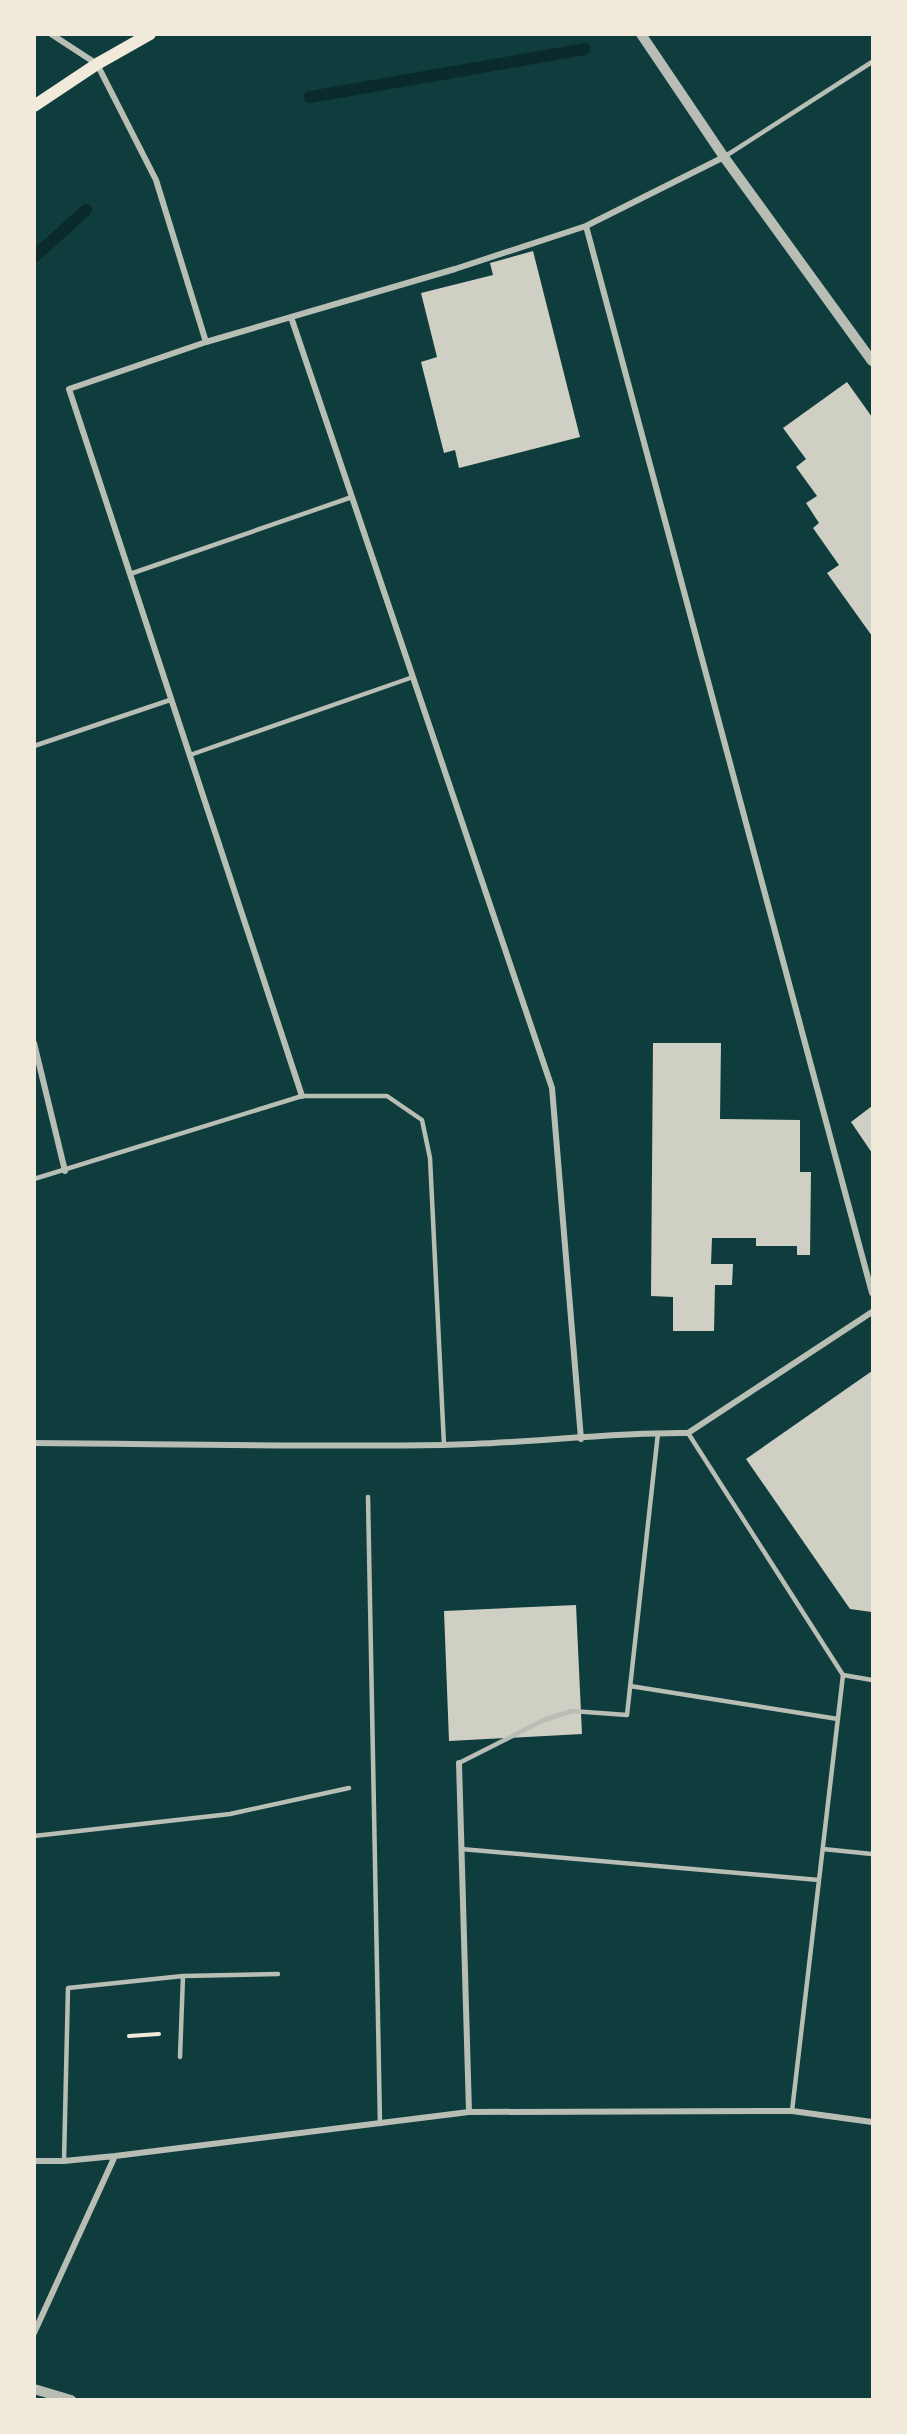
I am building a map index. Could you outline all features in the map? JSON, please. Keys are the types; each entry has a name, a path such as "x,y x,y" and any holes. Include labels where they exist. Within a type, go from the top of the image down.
{"main road":[{"path":"34,106 97,64 150,34"}],"street":[{"path":"51,34 97,64 156,180 206,342"},
{"path":"641,34 724,157 873,361"},
{"path":"302,1096 69,389 206,342 455,269 586,226 724,157"},
{"path":"586,226 873,1293"},
{"path":"291,317 552,1088 581,1439"},
{"path":"34,1043 65,1171"},
{"path":"34,1443 444,1445 688,1433 873,1312"},
{"path":"459,1763 469,2112"},
{"path":"34,2161 64,2162 469,2112 792,2111 873,2122"},
{"path":"34,2333 115,2156"},
{"path":"34,2390 70,2400"}],"lane":[{"path":"724,157 873,62"},
{"path":"130,574 352,497"},
{"path":"190,755 413,677"},
{"path":"34,746 170,699"},
{"path":"34,1179 302,1096 387,1096 422,1120 430,1158 444,1445"},
{"path":"459,1763 544,1720 572,1711 627,1715 658,1433"},
{"path":"688,1433 843,1675 792,2111"},
{"path":"368,1497 380,2124"},
{"path":"843,1675 873,1680"},
{"path":"630,1686 838,1719"},
{"path":"34,1836 230,1814 349,1788"},
{"path":"461,1849 819,1880"},
{"path":"823,1849 873,1854"},
{"path":"64,2162 68,1988 183,1976 278,1974"},
{"path":"180,2057 183,1976"}],"path":[{"path":"129,2036 180,2034"}],"building":[{"path":"533,251 580,437 459,468 455,450 444,453 421,362 437,357 421,293 493,275 490,263"},
{"path":"847,382 872,417 872,636 827,573 839,565 813,528 819,523 806,503 817,496 796,467 806,459 783,428"},
{"path":"653,1043 721,1043 720,1119 800,1120 800,1172 811,1172 810,1255 797,1255 797,1246 756,1246 756,1238 712,1238 711,1264 733,1264 732,1285 715,1285 714,1331 673,1331 673,1297 651,1296"},
{"path":"872,1106 872,1153 851,1122"},
{"path":"872,1371 872,1612 850,1609 746,1459"},
{"path":"576,1605 582,1734 449,1741 444,1611"}],"waterway":[{"path":"310,97 585,49"},
{"path":"34,257 86,210"}]}
